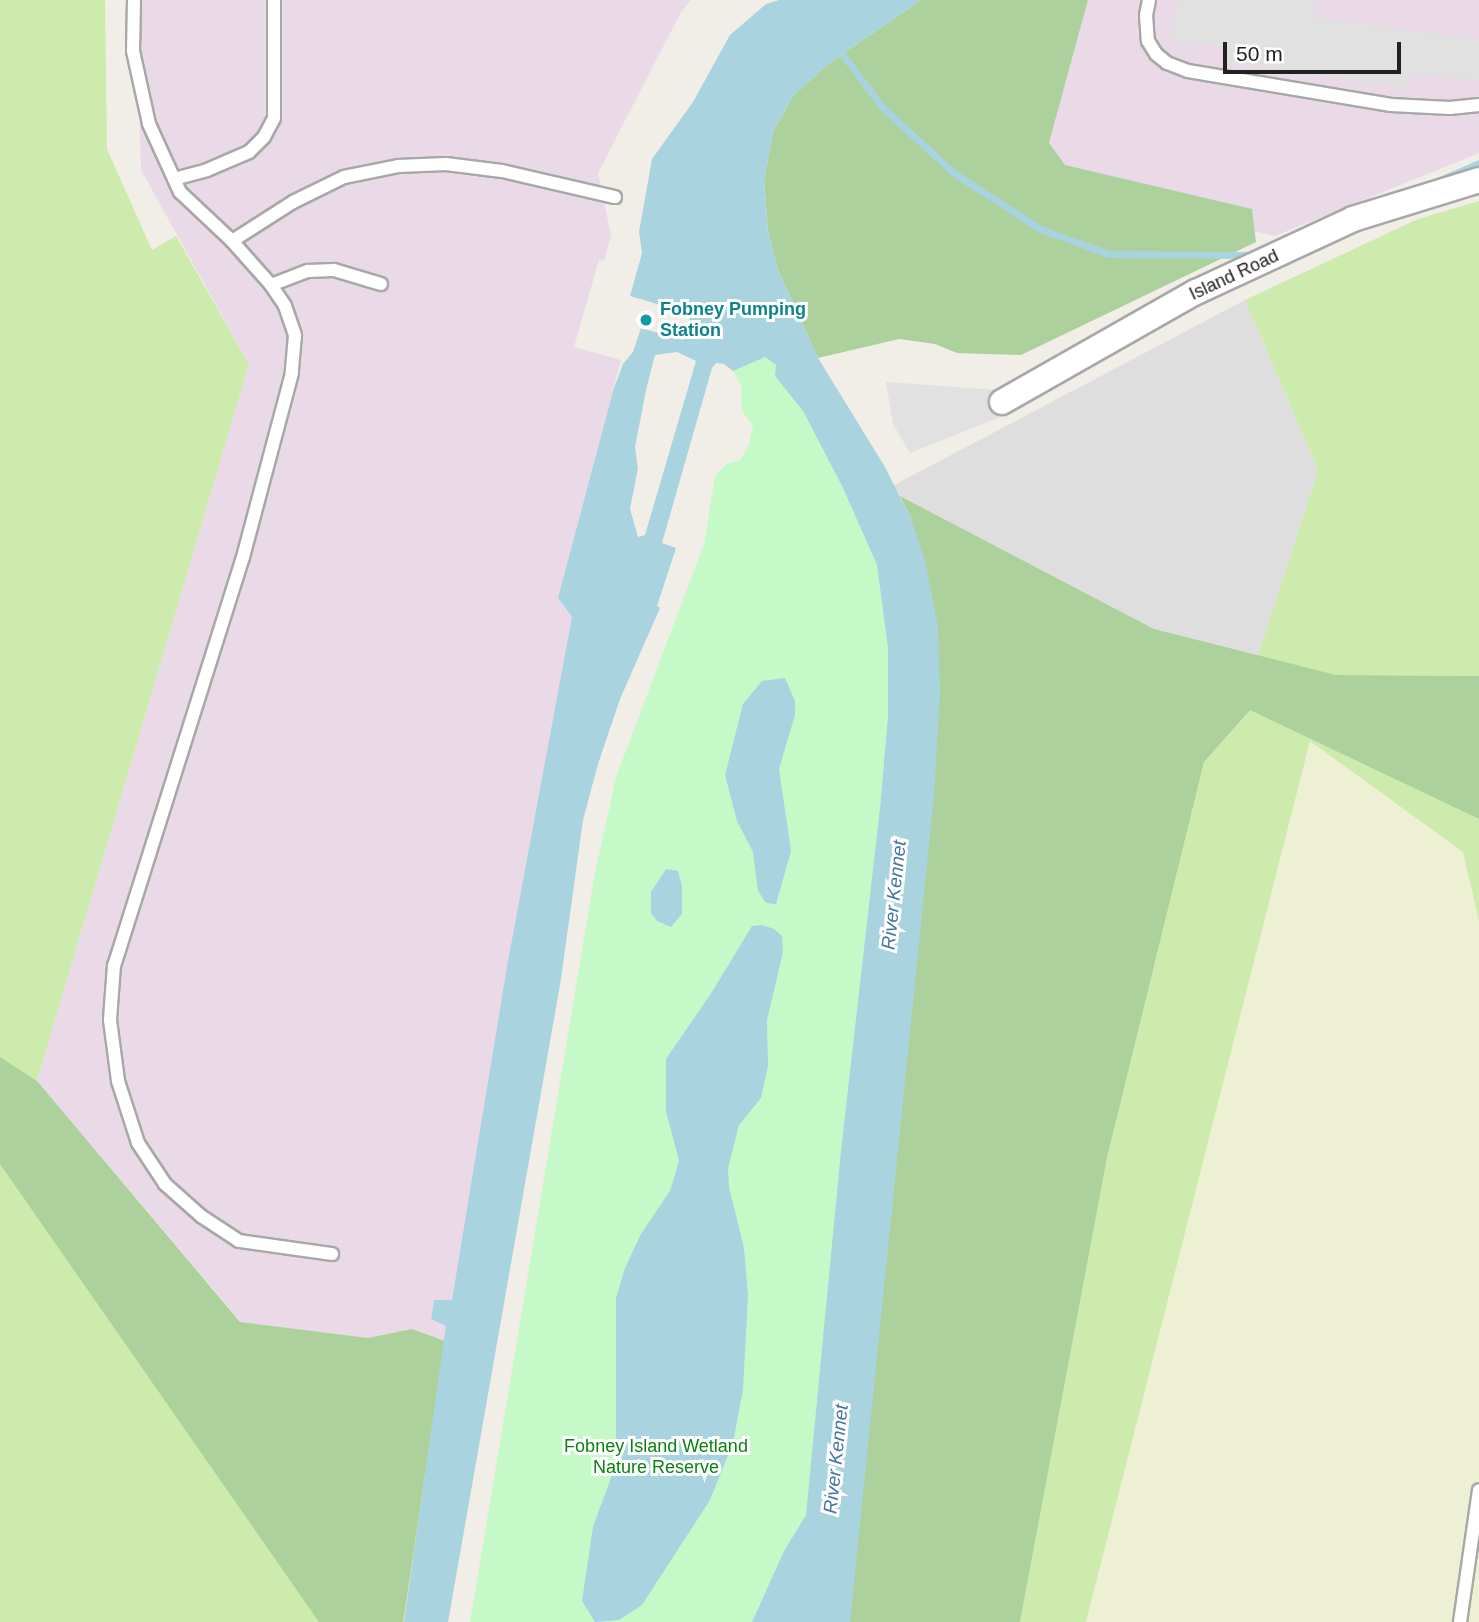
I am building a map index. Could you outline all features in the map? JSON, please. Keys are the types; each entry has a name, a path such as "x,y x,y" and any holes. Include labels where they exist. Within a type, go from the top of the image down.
{"street":[{"name":"Island Road","path":"1002,402 1196,292 1353,219 1479,180"}],"lane":[{"path":"134,0 133,51 149,124 180,192 232,241 271,285 285,306 295,335 292,373 199,704 114,965 110,1020 118,1081 138,1143 165,1184 201,1216 239,1241 332,1254"},
{"path":"174,179 207,170 249,152 264,138 274,118 274,0"},
{"path":"1149,0 1146,15 1148,41 1167,63 1188,71 1391,105 1450,108 1479,104"},
{"path":"232,241 293,202 344,177 398,166 446,164 502,172 615,197"},
{"path":"271,285 308,271 334,270 381,284"},
{"path":"1460,1622 1479,1490"}],"shaded area":[{"path":"136,0 691,0 681,12 598,173 611,236 604,261 599,260 574,347 621,360 558,598 572,617 452,1300 434,1301 431,1319 447,1326 445,1341 412,1329 368,1338 241,1322 37,1081 249,364 141,170"},
{"path":"1088,0 1479,0 1479,153 1275,236 1038,184"},
{"path":"1177,0 1315,0 1313,17 1479,40 1479,81 1410,73 1407,87 1225,63 1227,47 1172,40"},
{"path":"1245,300 1318,470 1258,656 1154,629 900,496 894,485"},
{"path":"886,382 997,390 1008,414 910,453 893,424"}],"green space":[{"path":"0,0 105,0 107,149 152,250 176,236 249,364 37,1081 240,1322 368,1338 412,1329 445,1341 404,1622 0,1622"},
{"path":"921,0 1088,0 1049,143 1065,165 1252,209 1256,242 1021,355 957,353 935,344 899,339 818,358 778,270 768,232 764,180 773,132 793,96 828,64"},
{"path":"1479,201 1479,676 1336,675 1258,656 1318,470 1245,300 1418,219"},
{"name":"Fobney Island Wetland Nature Reserve","path":"765,357 777,365 775,376 803,411 843,488 877,565 888,648 888,716 880,808 806,1515 784,1551 752,1622 470,1622 594,878 616,777 704,544 715,477 726,464 740,460 748,447 753,426 742,411 741,385 733,371"},
{"path":"900,496 1154,629 1336,675 1479,676 1479,819 1250,710 1204,762 1107,1158 1020,1622 849,1622 898,1145 912,521"},
{"path":"1250,709 1479,819 1479,921 1463,852 1310,741 1086,1622 1020,1622 1107,1158 1204,762"},
{"path":"1310,740 1463,852 1479,921 1479,1622 1086,1622"},
{"path":"0,1057 37,1081 240,1322 368,1338 412,1329 445,1341 403,1622 319,1622 0,1164"}],"water":[{"name":"River Kennet","path":"779,0 921,0 828,64 793,96 773,132 764,180 768,232 778,270 818,358 885,467 912,521 925,561 938,627 940,693 934,796 850,1622 752,1622 784,1551 806,1515 841,1151 880,808 888,716 888,648 877,565 843,488 803,411 775,376 776,365 765,357 733,371 724,364 716,363 712,368 662,543 676,548 657,606 660,608 620,699 598,764 583,820 561,979 448,1622 404,1622 446,1326 431,1319 434,1300 452,1300 507,967 572,617 558,598 613,391 623,364 633,352 641,328 684,340 691,314 630,296 642,253 639,232 652,159 693,102 730,35 766,4","holes":["677,352 696,361 645,535 638,537 630,509 638,468 635,447 655,355"]},
{"path":"785,678 795,701 795,715 779,769 791,851 776,904 766,903 758,891 753,852 737,821 725,775 743,704 762,681"},
{"path":"666,869 678,871 682,886 682,914 671,927 657,921 651,913 651,892"},
{"path":"762,925 774,929 782,936 783,952 767,1020 768,1066 761,1098 739,1125 728,1168 729,1187 744,1248 748,1295 743,1390 733,1443 710,1500 642,1605 619,1620 595,1622 582,1601 593,1527 616,1464 616,1298 625,1268 641,1234 670,1191 679,1161 666,1111 666,1059 712,992 752,926"}],"waterway":[{"path":"837,47 882,107 954,173 1040,229 1109,254 1255,255"},
{"path":"1438,181 1479,163"}],"place":[{"name":"Fobney Pumping Station","path":"646,320"}]}
